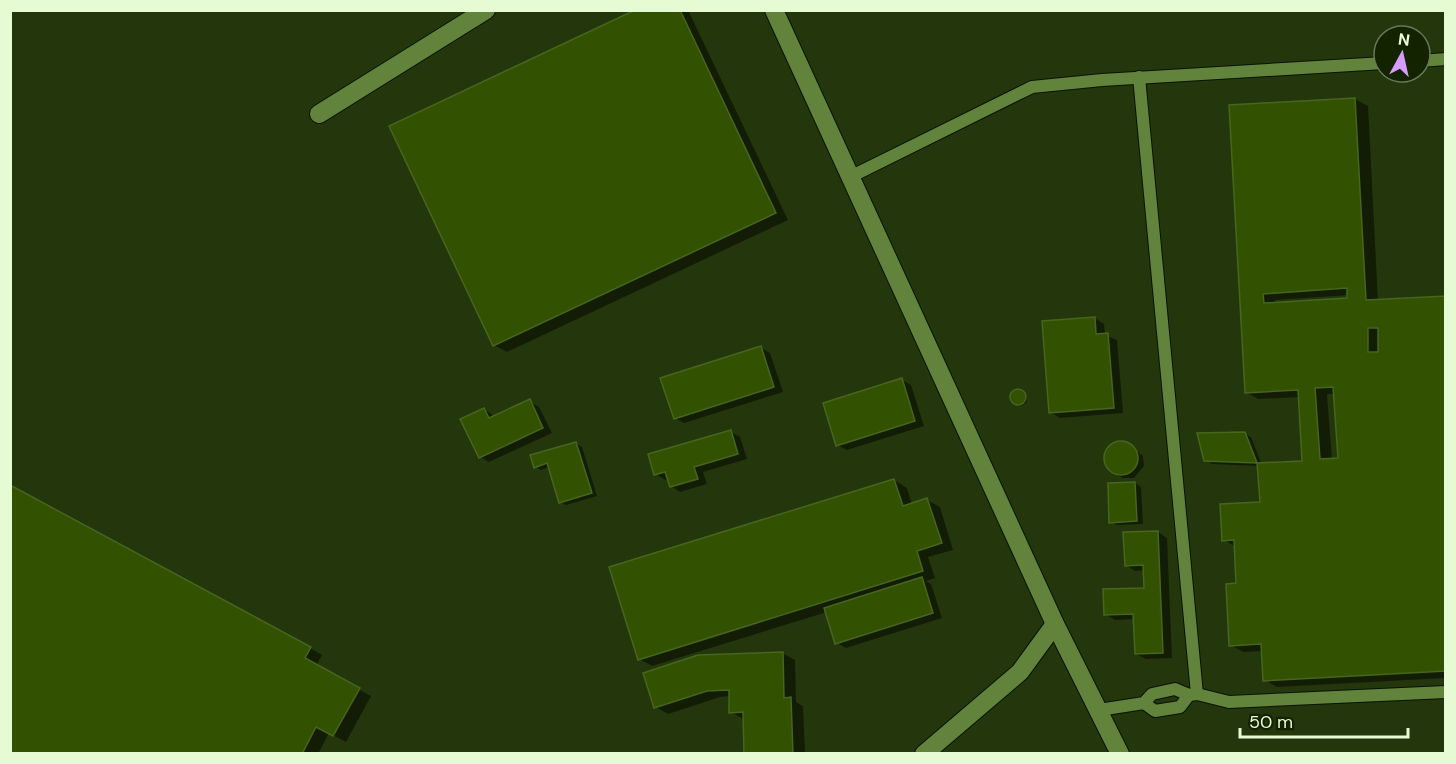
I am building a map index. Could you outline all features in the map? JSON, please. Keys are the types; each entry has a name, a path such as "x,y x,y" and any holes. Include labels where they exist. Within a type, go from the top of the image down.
{"street":[{"path":"774,10 1055,624 1120,753"},
{"path":"319,114 480,12"},
{"path":"924,753 1020,672 1055,624"}],"lane":[{"path":"850,177 1032,87 1139,77 1372,64"},
{"path":"1139,77 1193,695"},
{"path":"1098,710 1144,703 1152,694 1175,689 1229,702 1446,692"},
{"path":"1144,703 1155,711 1180,707 1193,695"}],"shaded area":[{"path":"11,11 1445,11 1445,753 11,753"}],"building":[{"path":"635,10 680,10 776,213 493,346 389,126"},
{"path":"1355,98 1366,300 1446,296 1446,671 1263,681 1261,644 1229,646 1226,584 1236,583 1234,540 1222,541 1220,504 1260,502 1257,463 1302,461 1298,390 1245,393 1229,105","holes":["1347,288 1347,298 1264,303 1263,294","1368,328 1378,328 1378,352 1368,352","1333,387 1338,458 1320,459 1315,388"]},
{"path":"1095,317 1096,334 1108,333 1114,408 1049,413 1042,321"},
{"path":"761,346 774,387 674,419 660,378"},
{"path":"902,378 915,421 836,446 823,403"},
{"path":"1015,389 1021,389 1026,397 1024,403 1015,405 1010,400 1010,394"},
{"path":"530,399 543,428 479,458 460,419 484,408 489,418"},
{"path":"731,430 738,454 694,467 698,479 670,487 665,472 654,475 648,454"},
{"path":"1245,432 1257,463 1204,461 1197,433"},
{"path":"1121,441 1133,446 1138,458 1133,470 1121,475 1109,470 1104,458 1109,446"},
{"path":"576,442 592,493 559,503 547,463 534,468 530,455"},
{"path":"894,479 903,506 927,498 942,543 917,551 923,571 638,660 609,567"},
{"path":"1135,482 1137,521 1109,523 1108,483"},
{"path":"10,485 311,647 305,658 360,688 333,736 316,727 302,754 10,754"},
{"path":"1158,531 1163,653 1135,654 1133,614 1104,615 1103,589 1144,588 1143,565 1125,566 1123,532"},
{"path":"922,577 933,613 835,644 824,608"},
{"path":"783,652 784,698 791,697 793,754 744,754 743,712 729,713 729,690 707,691 654,708 643,673 698,655"}]}
